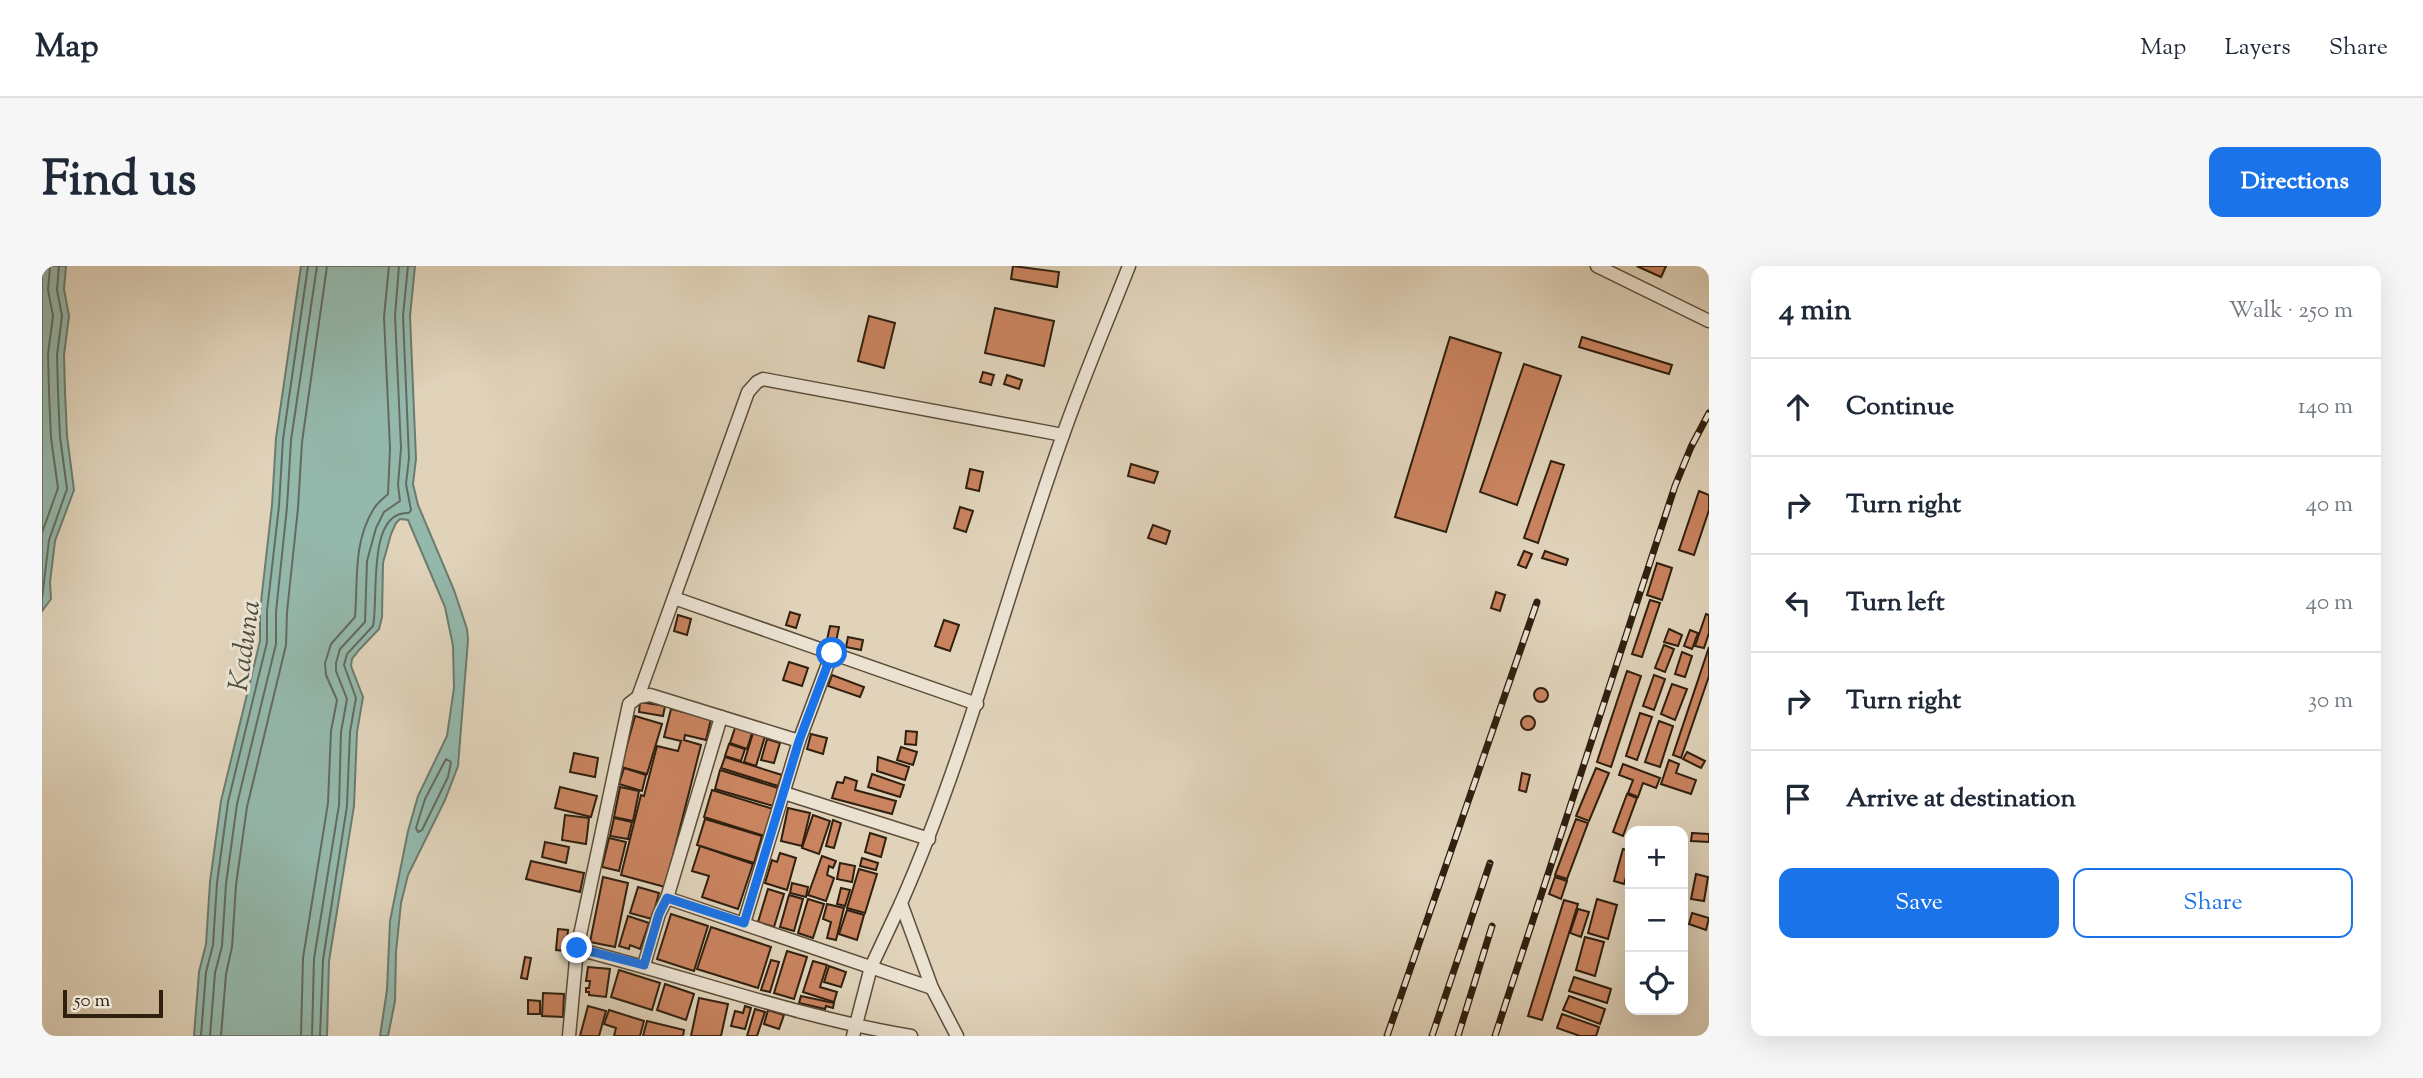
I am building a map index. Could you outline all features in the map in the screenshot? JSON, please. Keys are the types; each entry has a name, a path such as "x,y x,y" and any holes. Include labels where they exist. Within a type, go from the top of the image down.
{"street":[{"path":"855,1031 871,967 929,839 977,704 1063,435 1129,266"},
{"path":"1597,266 1709,321"},
{"path":"638,697 748,392 757,382 763,379 1063,435"},
{"path":"674,597 977,704"},
{"path":"744,923 799,741 832,653"},
{"path":"569,1036 577,948 629,704 638,697 650,695 799,741"},
{"path":"644,965 721,717"},
{"path":"784,793 929,839"},
{"path":"667,898 932,988"},
{"path":"901,903 932,988 957,1036"},
{"path":"577,948 644,965 855,1031 911,1036"}],"water":[{"path":"42,266 66,266 64,289 69,316 64,355 65,392 74,490 55,541 50,582 51,599 42,611"},
{"path":"301,266 415,266 410,316 416,459 413,484 418,505 454,590 468,640 458,766 445,800 408,875 401,903 395,1001 388,1036 380,1036 387,990 390,921 408,831 418,796 447,736 454,688 453,646 445,607 408,520 400,519 391,534 383,563 382,617 379,629 352,659 351,666 363,697 357,732 354,806 329,961 327,1036 194,1036 199,972 206,944 210,882 221,801 260,641 260,611 272,505 276,438"}],"building":[{"path":"1013,266 1059,272 1057,287 1011,279"},
{"path":"1637,266 1666,266 1661,277"},
{"path":"1637,266 1666,266 1661,277"},
{"path":"995,308 1054,321 1044,366 985,353"},
{"path":"869,316 895,323 884,368 858,361"},
{"path":"1450,337 1501,353 1446,532 1395,517"},
{"path":"1582,337 1672,365 1669,374 1579,347"},
{"path":"1524,364 1561,376 1517,505 1480,492"},
{"path":"983,372 994,375 991,385 980,382"},
{"path":"1007,375 1022,380 1019,389 1004,384"},
{"path":"1551,461 1564,465 1538,543 1524,538"},
{"path":"1131,464 1158,472 1154,483 1128,476"},
{"path":"970,469 983,472 979,491 966,488"},
{"path":"1699,491 1709,495 1709,510 1694,555 1679,550"},
{"path":"960,507 973,511 966,532 954,528"},
{"path":"1153,525 1170,531 1166,544 1148,538"},
{"path":"1524,551 1532,554 1526,568 1518,565"},
{"path":"1545,551 1568,559 1566,565 1542,558"},
{"path":"1657,563 1672,568 1662,600 1647,595"},
{"path":"1496,592 1505,595 1500,611 1491,608"},
{"path":"1650,600 1660,603 1642,657 1632,654"},
{"path":"790,612 800,615 796,628 786,625"},
{"path":"1706,614 1709,615 1709,633 1704,648 1695,646"},
{"path":"678,615 691,619 687,635 674,631"},
{"path":"944,620 959,625 950,651 935,646"},
{"path":"830,626 839,627 836,642 827,640"},
{"path":"1669,629 1682,635 1678,646 1664,642"},
{"path":"1690,630 1698,633 1692,649 1684,646"},
{"path":"848,637 863,640 861,650 846,647"},
{"path":"1664,645 1674,649 1665,672 1655,668"},
{"path":"1709,647 1709,676 1681,758 1673,755"},
{"path":"1682,652 1692,656 1685,677 1675,674"},
{"path":"789,662 808,668 802,686 783,680"},
{"path":"1627,671 1641,676 1611,767 1597,762"},
{"path":"832,675 864,687 860,697 828,686"},
{"path":"1654,675 1665,679 1654,710 1643,706"},
{"path":"1672,684 1687,689 1675,720 1661,714"},
{"path":"1538,688 1544,688 1548,695 1544,702 1538,702 1534,698 1534,692"},
{"path":"640,702 665,706 663,716 639,712"},
{"path":"671,709 711,719 706,740 685,735 684,740 701,745 665,887 621,875 641,795 644,796 657,746 678,751 681,741 664,737"},
{"path":"1640,713 1652,717 1637,760 1626,756"},
{"path":"635,716 662,724 647,774 621,767"},
{"path":"1525,716 1531,716 1535,723 1531,730 1525,730 1521,726 1521,720"},
{"path":"1659,721 1673,726 1660,767 1645,762"},
{"path":"736,725 753,730 747,749 730,743"},
{"path":"754,730 766,733 756,766 744,762"},
{"path":"906,731 917,732 916,745 905,744"},
{"path":"811,734 827,738 823,754 807,749"},
{"path":"767,739 780,743 774,763 761,760"},
{"path":"729,744 745,749 741,761 725,756"},
{"path":"901,747 917,752 913,765 897,760"},
{"path":"1687,752 1705,761 1701,768 1683,759"},
{"path":"574,753 598,758 595,777 570,772"},
{"path":"725,757 782,775 778,786 721,768"},
{"path":"878,757 909,767 905,780 877,771"},
{"path":"1669,760 1679,764 1676,773 1696,780 1691,794 1661,784"},
{"path":"1623,764 1660,778 1656,788 1643,783 1638,797 1628,793 1633,780 1619,775"},
{"path":"624,768 646,775 642,791 619,784"},
{"path":"1596,768 1609,773 1589,821 1576,816"},
{"path":"720,770 778,788 773,806 715,789"},
{"path":"1522,773 1530,775 1526,792 1519,790"},
{"path":"872,774 904,785 900,797 868,787"},
{"path":"845,777 857,781 855,790 896,801 892,814 832,798 837,782 843,783"},
{"path":"560,787 597,796 591,817 555,808"},
{"path":"620,787 639,791 633,821 614,817"},
{"path":"712,790 773,809 765,836 704,817"},
{"path":"1627,794 1637,798 1623,836 1613,832"},
{"path":"788,808 810,813 802,846 781,841"},
{"path":"565,815 589,818 586,844 562,840"},
{"path":"813,815 830,821 819,854 802,848"},
{"path":"614,818 632,822 628,839 610,836"},
{"path":"705,819 762,836 754,863 697,845"},
{"path":"1576,819 1588,823 1567,879 1555,875"},
{"path":"833,820 841,823 834,848 826,846"},
{"path":"870,833 886,838 881,857 865,852"},
{"path":"1692,833 1709,834 1709,842 1691,841"},
{"path":"609,838 626,842 619,871 602,867"},
{"path":"545,842 569,847 566,863 542,857"},
{"path":"700,846 753,864 738,909 702,897 709,876 692,871"},
{"path":"1623,849 1625,850 1624,884 1614,881"},
{"path":"780,853 796,858 787,890 765,883 772,860 777,862"},
{"path":"822,856 836,861 833,868 829,866 827,875 834,878 826,901 808,895"},
{"path":"862,858 878,863 876,870 860,866"},
{"path":"531,861 584,873 580,892 526,879"},
{"path":"840,863 855,866 852,882 837,879"},
{"path":"859,869 877,874 865,913 847,908"},
{"path":"1696,874 1708,877 1704,901 1691,899"},
{"path":"603,877 628,883 615,947 590,942"},
{"path":"1555,877 1567,881 1561,899 1549,894"},
{"path":"792,883 808,887 806,897 790,893"},
{"path":"638,887 659,893 652,919 630,913"},
{"path":"841,888 850,890 845,906 837,904"},
{"path":"768,889 784,894 774,927 758,922"},
{"path":"789,895 803,899 794,931 780,927"},
{"path":"808,899 824,904 813,938 798,933"},
{"path":"1597,899 1617,905 1608,939 1588,933"},
{"path":"1564,900 1578,904 1542,1020 1528,1016"},
{"path":"827,904 844,908 836,940 827,938 831,922 823,919"},
{"path":"1578,909 1589,912 1581,937 1570,933"},
{"path":"847,910 864,915 857,940 839,934"},
{"path":"1692,913 1709,918 1706,930 1689,924"},
{"path":"671,914 708,926 694,971 657,959"},
{"path":"628,916 649,923 640,949 630,945 629,949 619,946"},
{"path":"711,927 771,947 758,988 697,969"},
{"path":"558,929 568,930 566,951 556,950"},
{"path":"1585,937 1604,942 1595,976 1576,970"},
{"path":"787,951 807,957 794,999 774,993"},
{"path":"525,957 531,958 527,979 521,978"},
{"path":"771,960 779,962 770,992 761,990"},
{"path":"813,961 827,965 820,987 837,992 834,1002 803,992"},
{"path":"829,966 846,972 841,987 824,982"},
{"path":"588,967 610,969 606,997 589,995 589,992 586,992 590,981 586,981"},
{"path":"619,970 660,983 652,1010 611,997"},
{"path":"1574,977 1611,989 1607,1003 1569,991"},
{"path":"665,984 694,994 686,1020 657,1010"},
{"path":"543,993 564,994 563,1017 542,1016"},
{"path":"801,996 834,1003 833,1008 826,1006 825,1009 799,1003"},
{"path":"1569,996 1605,1009 1600,1024 1563,1010"},
{"path":"699,998 728,1004 721,1036 691,1036"},
{"path":"528,1000 540,1001 540,1014 528,1014"},
{"path":"588,1006 606,1011 599,1036 580,1036"},
{"path":"745,1006 751,1008 745,1029 731,1026 735,1011 743,1013"},
{"path":"755,1009 765,1012 757,1036 747,1036"},
{"path":"609,1010 644,1021 640,1036 614,1036 616,1028 604,1024"},
{"path":"768,1010 784,1015 779,1029 764,1024"},
{"path":"1562,1014 1599,1027 1596,1036 1580,1036 1557,1028"},
{"path":"647,1021 684,1030 683,1036 643,1036"}],"railway":[{"path":"1495,1036 1675,486 1709,413"},
{"path":"1387,1036 1537,602"},
{"path":"1432,1036 1490,863"},
{"path":"1458,1036 1492,926"}],"route":[{"path":"577,948 644,965 659,914 667,898 744,923 799,741 832,653"}],"water label":[{"name":"Kaduna","path":"246,646"}]}
